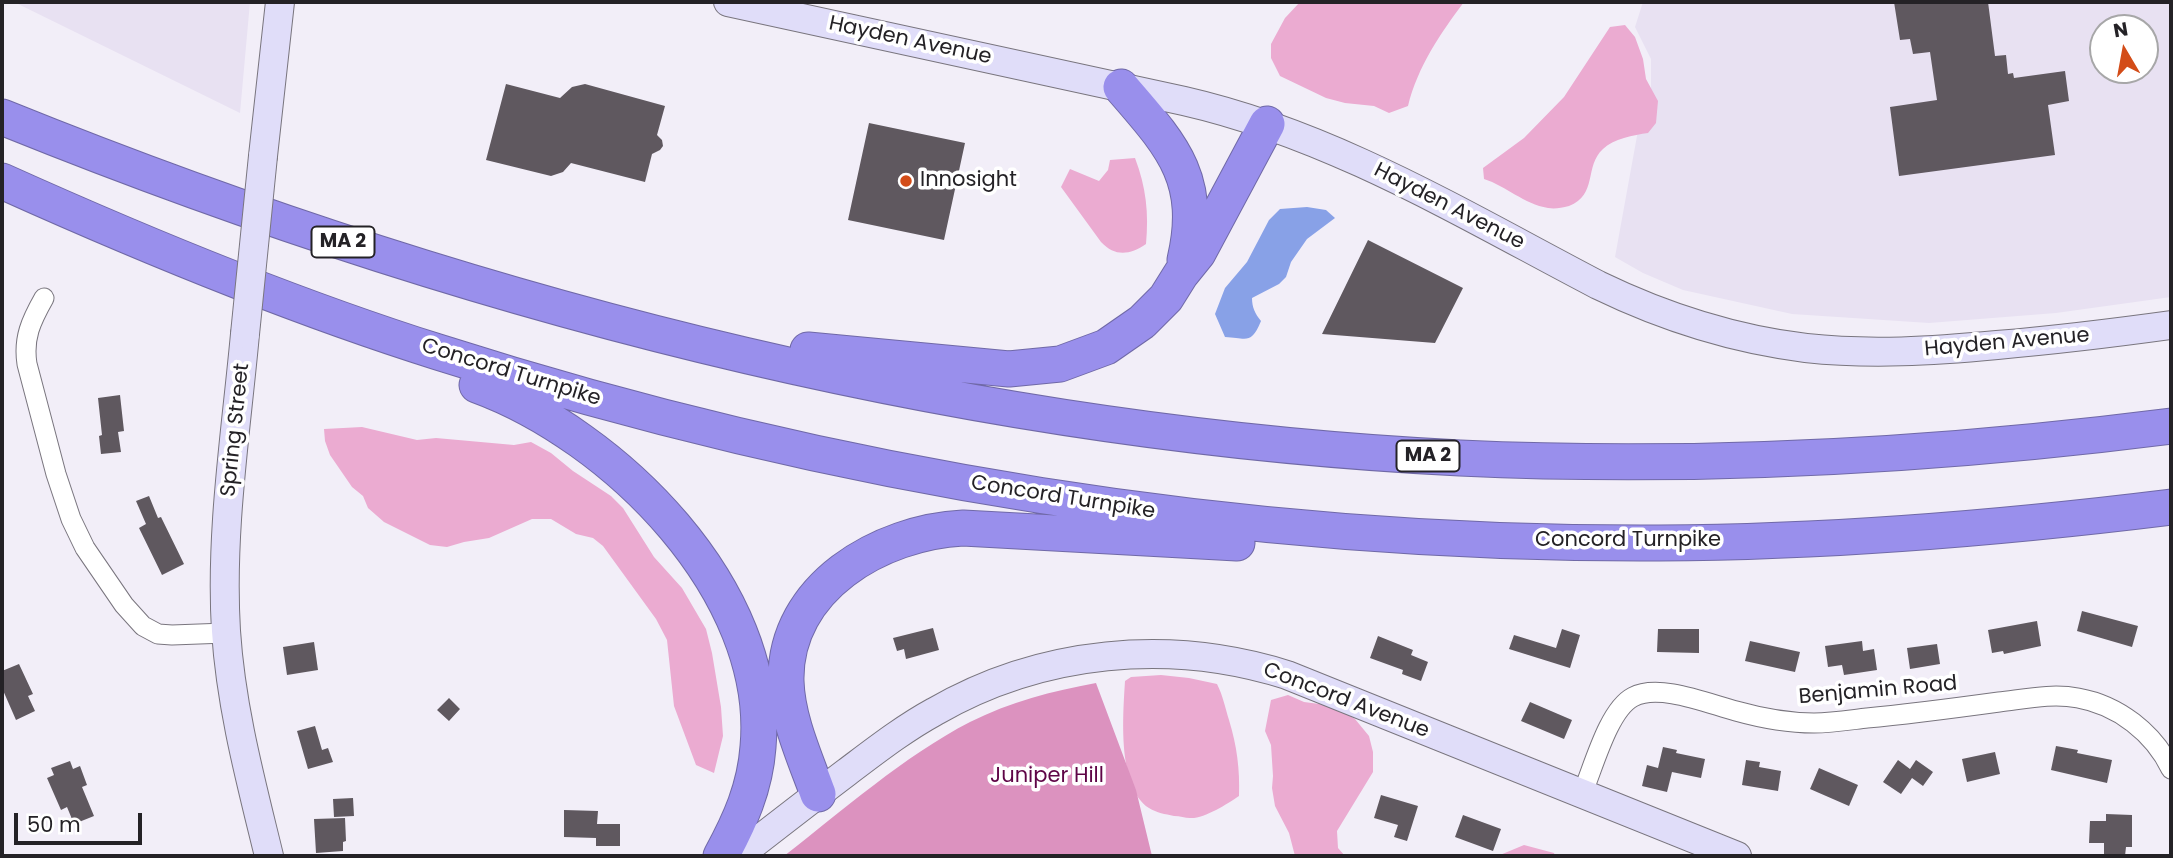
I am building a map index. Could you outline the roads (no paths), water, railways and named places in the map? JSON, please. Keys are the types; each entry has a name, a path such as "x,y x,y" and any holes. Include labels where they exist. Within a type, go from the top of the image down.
{"highway":[{"path":"1121,87 1164,138 1185,177 1191,224 1181,274"},
{"name":"MA 2","path":"2,117 209,196 396,260 549,306 692,344 874,384 1093,422 1275,444 1461,458 1647,462 1832,458 2007,445 2171,426"},
{"path":"692,344 786,347 1020,369 1050,366 1088,356 1123,337 1159,306 1198,253 1267,124"},
{"name":"Concord Turnpike","path":"2,181 99,225 203,267 379,332 497,370 676,421 784,446 917,474 1054,498 1175,514 1392,534 1596,542 1782,540 1968,529 2171,507"},
{"path":"379,332 460,379 533,409 583,441 616,467 650,500 712,579 746,648 759,721 758,746 750,793 739,822 721,856"},
{"path":"818,794 788,699 786,679 790,648 801,619 820,593 853,563 883,546 919,534 963,528 1301,547 1392,534"}],"main road":[{"name":"Spring Street","path":"269,856 238,722 226,632 225,590 227,530 280,2"},
{"name":"Hayden Avenue","path":"728,2 1202,105 1267,124 1388,175 1634,302 1684,321 1748,338 1824,349 1906,352 2041,341 2171,325"},
{"name":"Concord Avenue","path":"738,856 917,722 973,692 1014,676 1065,662 1145,654 1215,658 1274,671 1737,856"}],"street":[{"path":"44,298 28,328 25,344 27,364 61,491 80,538 124,604 148,629 165,635 226,632"},
{"name":"Benjamin Road","path":"1582,794 1614,717 1633,697 1651,692 1738,712 1808,723 1882,717 2044,696 2077,697 2124,715 2143,730 2160,749 2171,769"}],"water":[{"path":"1307,207 1326,210 1335,218 1307,239 1291,262 1286,277 1279,284 1252,298 1254,310 1261,321 1254,334 1243,339 1225,337 1215,314 1225,288 1247,262 1269,220 1280,209"}],"place":[{"name":"Innosight","path":"906,181"}],"park label":[{"name":"Juniper Hill","path":"1047,777"}]}
